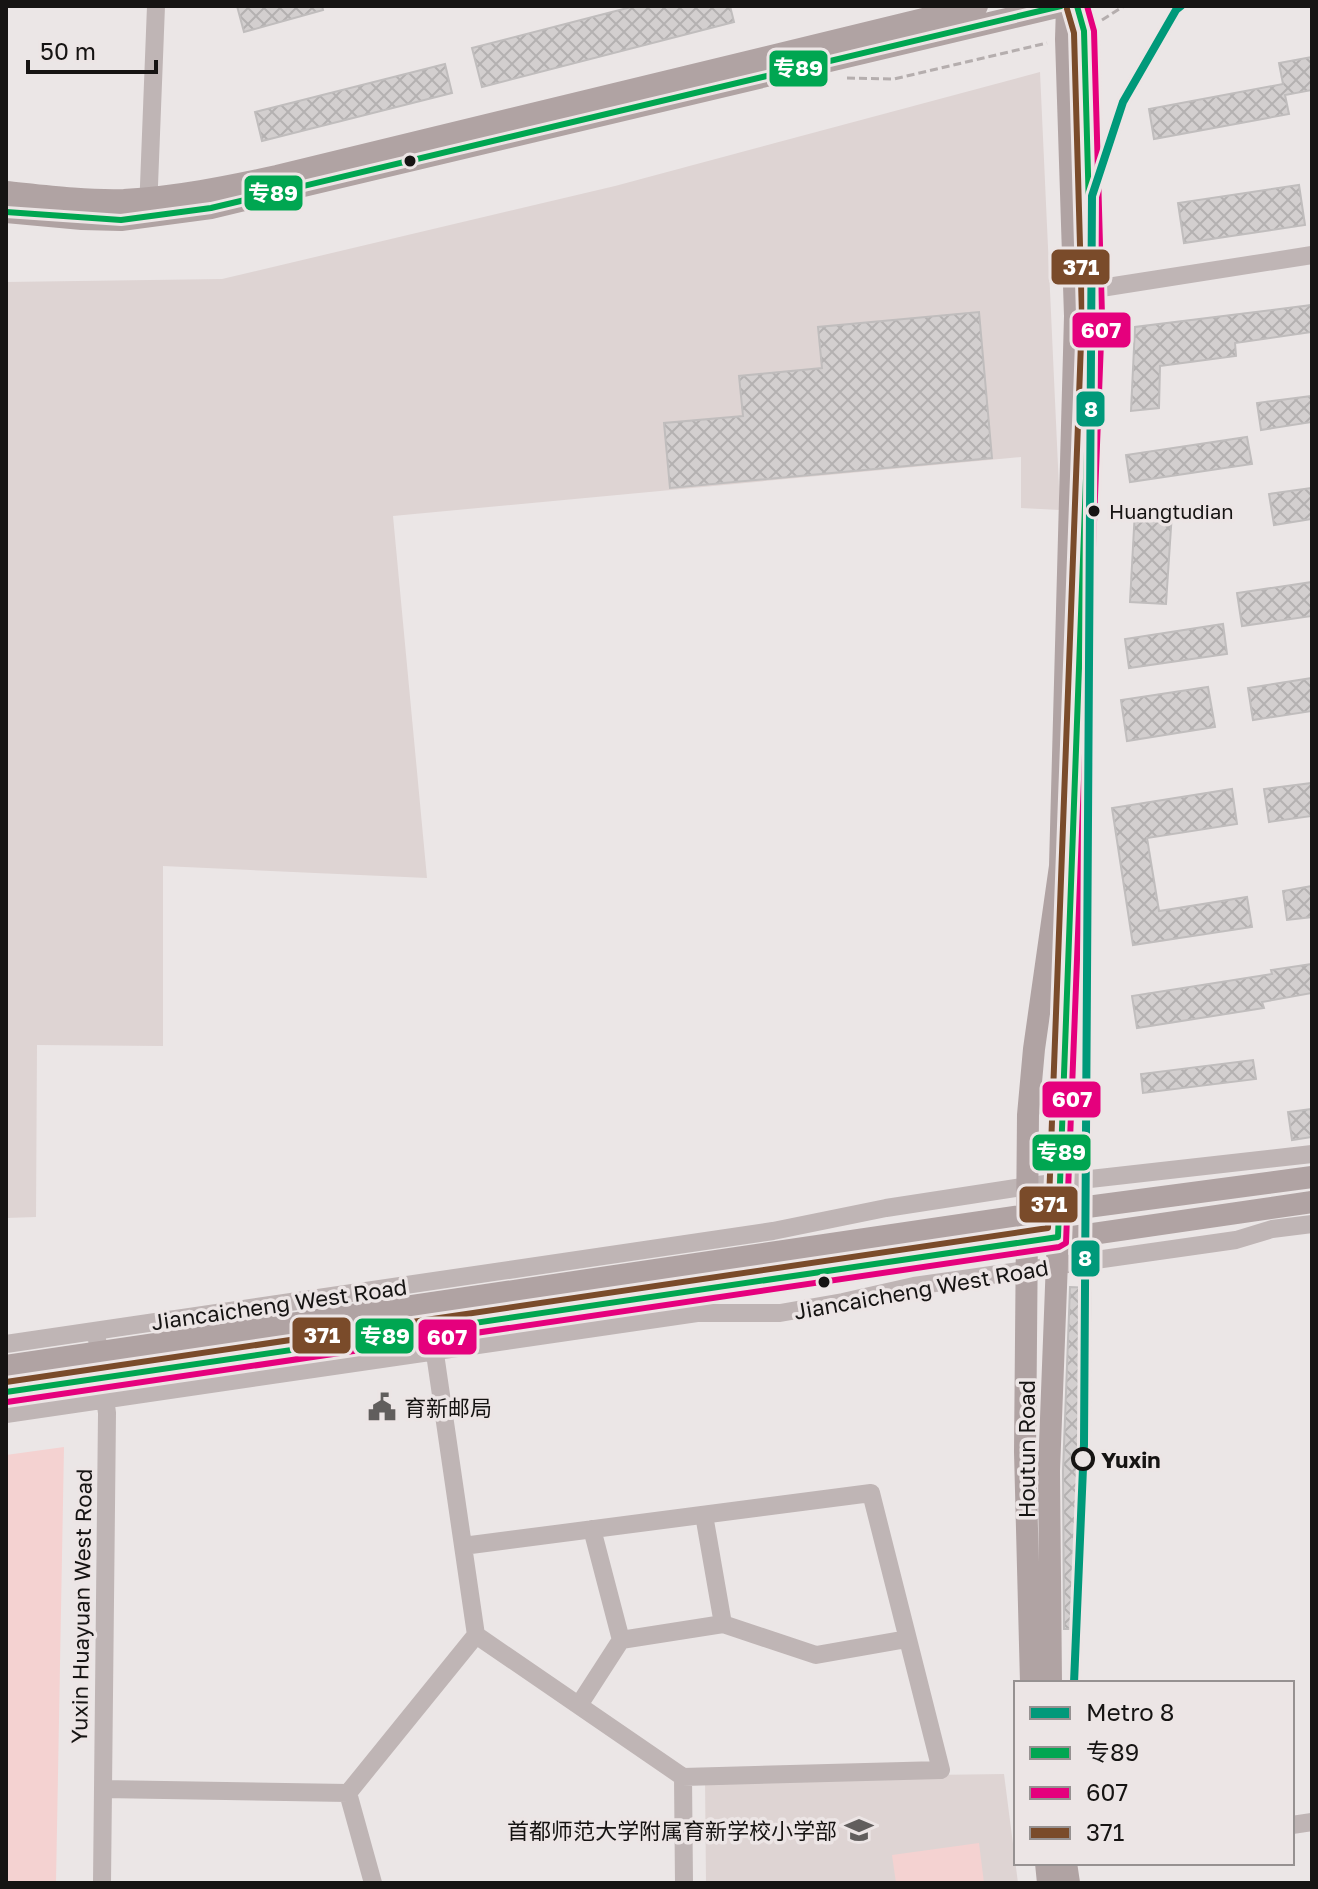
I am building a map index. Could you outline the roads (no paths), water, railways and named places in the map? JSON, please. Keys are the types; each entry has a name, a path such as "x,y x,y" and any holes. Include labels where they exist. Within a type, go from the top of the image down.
{"main road":[{"path":"6,212 93,220 977,6"},
{"path":"6,192 148,208 211,208 1064,6 1084,291"},
{"path":"1077,6 1084,31 1084,291"},
{"name":"Houtun Road","path":"1051,1681 1049,1471 1060,1182 1084,291"},
{"name":"Houtun Road","path":"1031,1681 1025,1452 1031,1081 1060,866 1084,291"},
{"name":"Jiancaicheng West Road","path":"6,1366 97,1342 1312,1177"},
{"name":"Jiancaicheng West Road","path":"6,1392 104,1389 433,1340 1058,1237 1312,1202"}],"street":[{"path":"148,208 156,6"},
{"path":"1084,291 1312,255"},
{"name":"Jiancaicheng West Road","path":"6,1344 97,1342 1028,1186 1312,1154"},
{"name":"Jiancaicheng West Road","path":"433,1340 697,1313 780,1313 914,1286 1236,1240 1272,1229 1312,1224"},
{"path":"348,1793 476,1635 433,1340"},
{"name":"Yuxin Huayuan West Road","path":"97,1342 104,1389 102,1883"},
{"name":"Jiancaicheng West Road","path":"6,1414 104,1389"},
{"path":"463,1546 871,1493 941,1770 683,1777 476,1635"},
{"path":"704,1515 723,1624"},
{"path":"579,1705 621,1640 592,1529"},
{"path":"621,1640 723,1624 816,1655 907,1639"},
{"path":"683,1777 684,1883"},
{"path":"103,1789 348,1793"},
{"path":"348,1793 373,1883"}],"metro line":[{"name":"8","path":"1074,1681 1084,1444 1092,196 1123,102 1181,6"}],"place":[{"name":"Huangtudian","path":"1094,511"},
{"name":"育新邮局","path":"382,1407"},
{"name":"Yuxin","path":"1083,1459"},
{"name":"首都师范大学附属育新学校小学部","path":"859,1830"}]}
